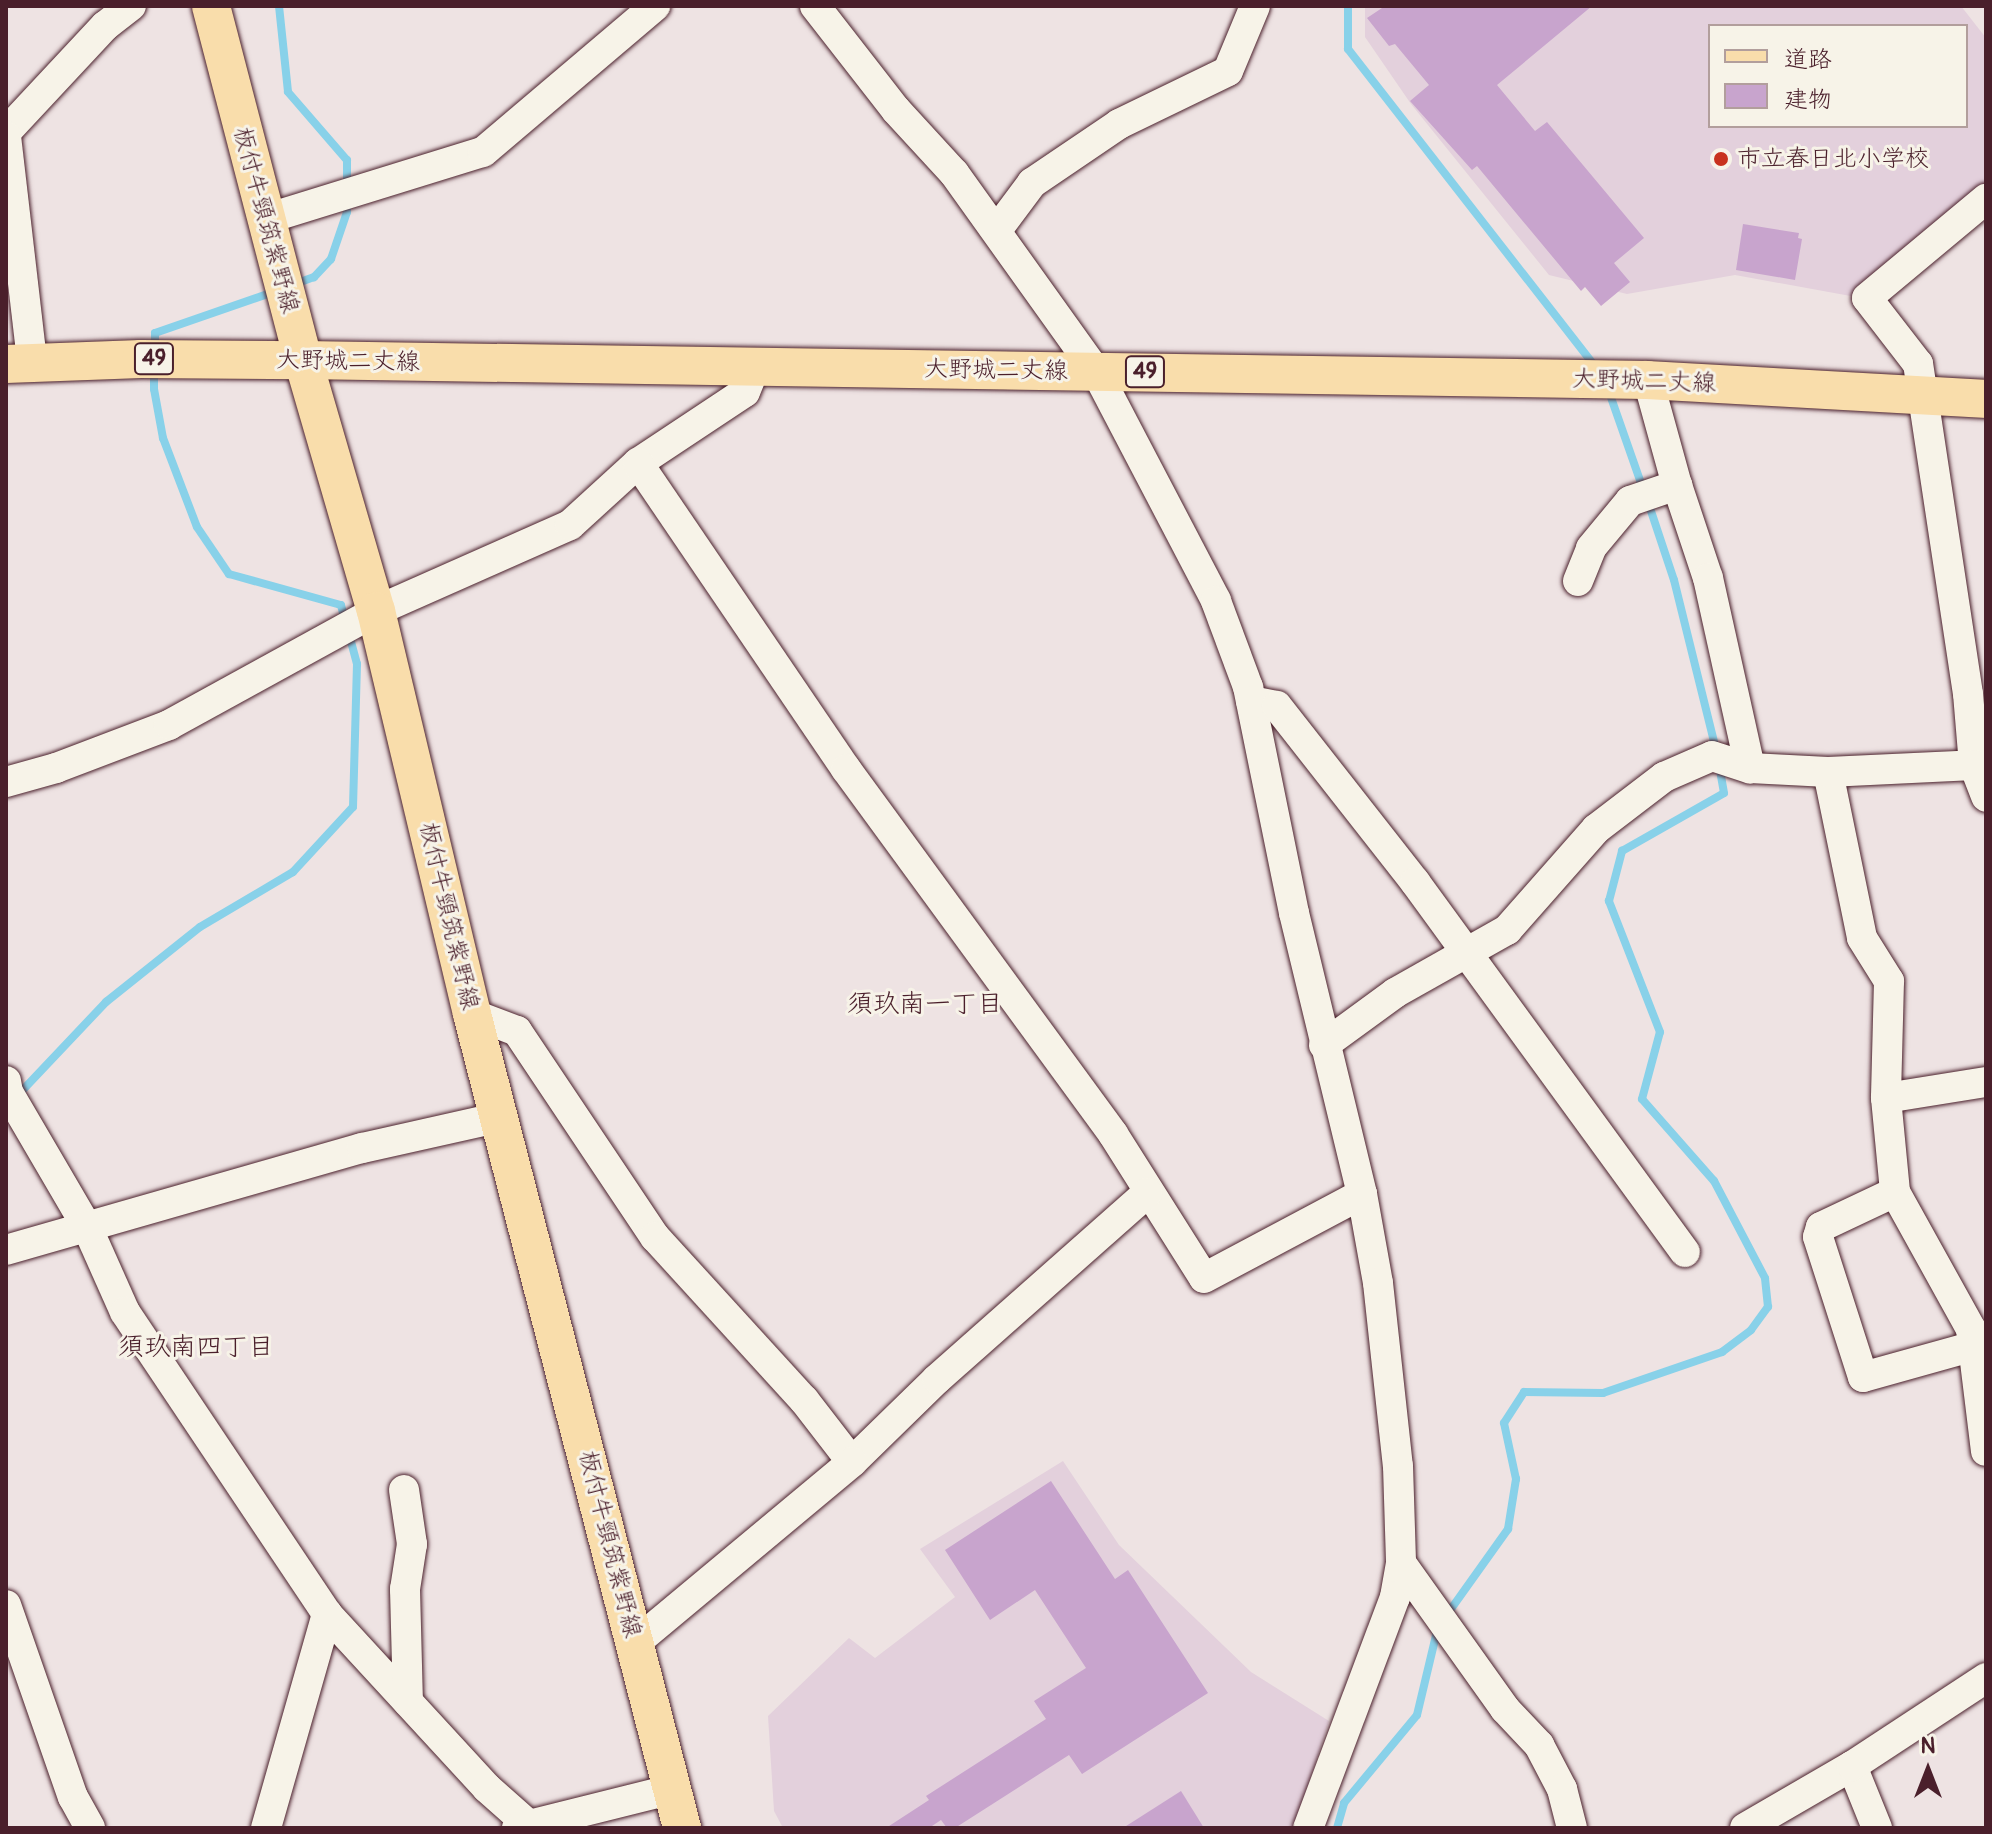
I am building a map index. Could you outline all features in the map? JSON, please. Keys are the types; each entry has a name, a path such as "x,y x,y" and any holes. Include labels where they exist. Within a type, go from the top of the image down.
{"main road":[{"name":"板付牛頸筑紫野線","path":"211,6 303,360 376,611 472,1014 682,1828"},
{"name":"大野城二丈線","path":"19,363 303,360 1648,380 1986,399"}],"street":[{"path":"19,363 6,134 105,26 131,6"},
{"path":"266,219 483,152 655,6"},
{"path":"815,6 997,230 1096,371 1216,601 1251,701 1324,1045 1362,1194 1378,1283 1398,1466 1401,1563 1395,1597 1308,1828"},
{"path":"997,230 1032,183 1119,124 1228,71 1255,6"},
{"path":"1986,199 1867,298 1918,364 1968,694 1974,765 1986,797"},
{"path":"6,782 56,768 169,725 376,611 570,525 638,463 745,392 756,365"},
{"path":"1648,380 1677,485 1708,578 1750,768"},
{"path":"638,463 846,769 1113,1134 1147,1193 1204,1278 1362,1194"},
{"path":"1578,581 1591,548 1630,501 1677,485"},
{"path":"1251,701 1277,706 1415,882 1685,1252"},
{"path":"1324,1045 1395,993 1507,930 1596,829 1664,777 1712,756 1750,768 1828,772 1974,765"},
{"path":"1828,772 1862,938 1889,981 1886,1098 1895,1192 1977,1335 1986,1451"},
{"path":"472,1014 517,1031 655,1237 804,1400 852,1462"},
{"path":"6,1081 8,1092 88,1229 125,1312 327,1614 487,1788 526,1827 673,1789"},
{"path":"1886,1098 1986,1082"},
{"path":"6,1250 362,1148 501,1117"},
{"path":"1895,1192 1821,1227 1818,1237 1863,1377 1977,1335"},
{"path":"635,1643 852,1462 937,1379 1147,1193"},
{"path":"404,1490 412,1544 405,1589 408,1702"},
{"path":"1401,1563 1505,1709 1539,1745 1562,1789 1572,1828"},
{"path":"6,1605 73,1797 90,1828"},
{"path":"266,1828 327,1614"},
{"path":"1745,1828 1852,1766 1986,1678"},
{"path":"1852,1766 1877,1828"}],"shaded area":[{"name":"市立春日北小学校","path":"1365,6 1961,6 1986,38 1986,192 1856,297 1735,275 1627,294 1549,275 1411,104 1365,37"},
{"path":"1063,1461 1119,1545 1251,1672 1329,1721 1294,1828 783,1828 774,1811 768,1716 849,1638 875,1658 955,1597 920,1549"}],"building":[{"path":"1385,6 1592,6 1497,85 1535,131 1547,122 1644,238 1614,263 1630,282 1601,306 1585,287 1581,291 1477,166 1472,170 1410,101 1429,85 1395,44 1389,46 1367,18"},
{"path":"1743,224 1799,233 1798,238 1802,239 1795,280 1736,270"},
{"path":"1051,1481 1115,1579 1128,1570 1208,1693 1082,1774 1069,1755 955,1828 947,1828 941,1820 929,1828 886,1828 929,1800 926,1796 1046,1719 1034,1701 1086,1668 1035,1590 990,1620 945,1550"},
{"path":"1181,1791 1204,1828 1123,1828"}],"waterway":[{"path":"279,6 288,92 347,160 347,212 331,259 314,277 292,285"},
{"path":"1348,6 1348,49 1595,366"},
{"path":"155,348 155,333 276,291"},
{"path":"154,369 154,389 163,438 197,527 229,574 341,605 345,621"},
{"path":"1608,389 1643,489"},
{"path":"1648,502 1674,580 1716,750"},
{"path":"19,1094 106,1002 200,927 293,872 353,807 357,664 349,634"},
{"path":"1446,1616 1508,1529 1516,1479 1504,1423 1524,1392 1603,1393 1722,1352 1751,1330 1768,1307 1765,1278 1714,1181 1642,1099 1660,1032 1609,901 1622,851 1724,793 1719,764"},
{"path":"1337,1828 1344,1803 1417,1715 1438,1627"}],"place":[{"name":"市立春日北小学校","path":"1721,159"}],"district":[{"name":"須玖南一丁目","path":"925,1005"},
{"name":"須玖南四丁目","path":"196,1348"}]}
